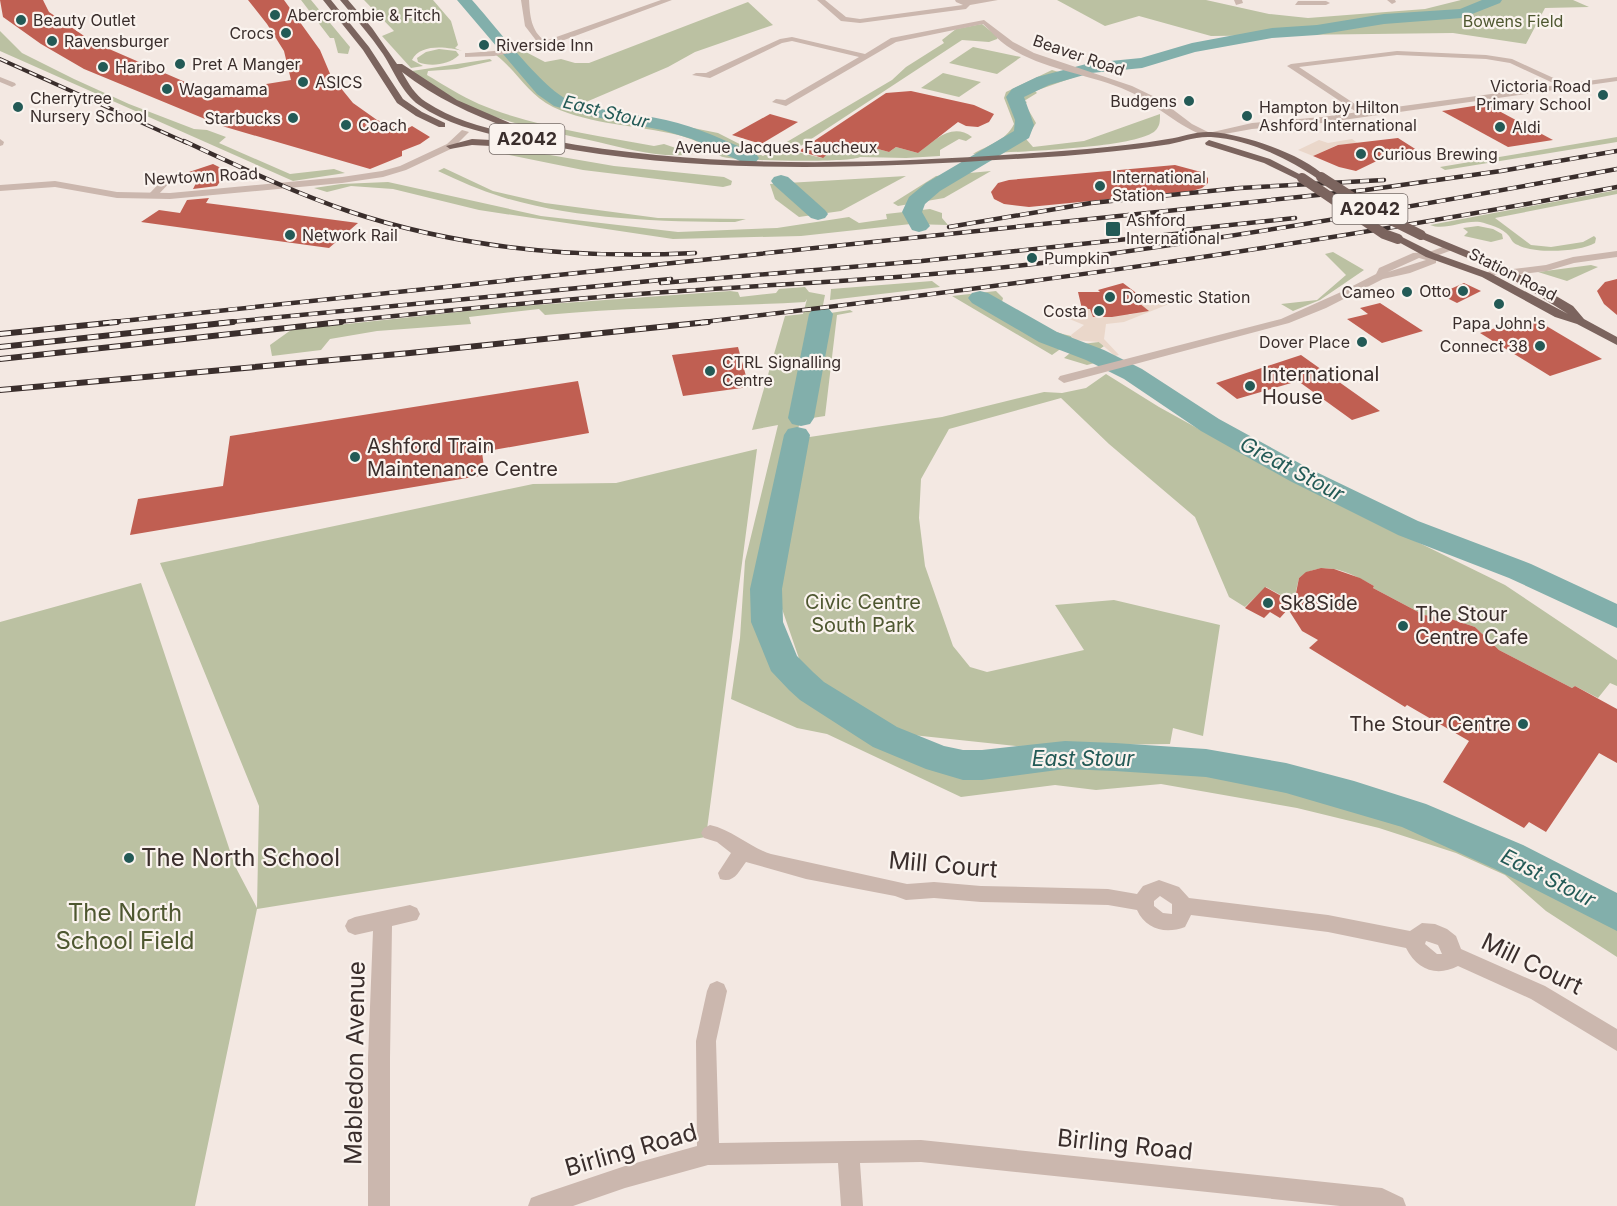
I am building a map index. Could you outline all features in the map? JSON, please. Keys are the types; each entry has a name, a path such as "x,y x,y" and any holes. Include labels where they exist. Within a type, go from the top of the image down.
{"main road":[{"name":"Avenue Jacques Faucheux","path":"327,0 366,49 400,101 435,122 510,144 620,165 915,169 1107,150 1195,137"},
{"name":"Avenue Jacques Faucheux","path":"344,0 392,61 410,92 423,104 443,115 477,127 591,152 635,159 690,162 707,167"},
{"path":"392,61 435,94 490,119 598,147 690,162"},
{"name":"A2042","path":"1230,138 1309,168 1382,216 1451,247"},
{"name":"Avenue Jacques Faucheux","path":"850,169 928,161 1104,158 1209,139"},
{"name":"Beaver Road","path":"1209,139 1230,149 1267,161 1302,178 1383,234 1430,255"},
{"name":"Avenue Jacques Faucheux","path":"450,146 472,142 510,144"},
{"name":"Station Road","path":"1451,247 1503,269 1569,308 1581,322"},
{"name":"Station Road","path":"1430,255 1486,275 1559,315 1581,322 1617,342"}],"street":[{"path":"525,0 534,39 545,44"},
{"path":"468,55 523,50 545,44 653,2 668,0"},
{"path":"821,0 844,19 860,21 994,0"},
{"path":"957,0 967,5"},
{"path":"1298,3 1326,3"},
{"name":"Beaver Road","path":"865,56 899,39 984,22 1018,49 1138,92 1156,101 1209,139"},
{"path":"696,75 708,76 780,41 792,39 865,56"},
{"path":"1364,114 1291,66 1397,54 1486,57 1520,64 1568,86"},
{"path":"776,102 786,103 865,56"},
{"path":"0,79 12,85"},
{"path":"1209,139 1230,138 1322,120 1617,79"},
{"name":"Beaver Road","path":"1138,92 1153,102 1180,130 1195,137 1209,139"},
{"path":"1209,139 1252,126 1322,120"},
{"name":"Newtown Road","path":"403,168 410,158 440,140 477,127"},
{"name":"Newtown Road","path":"0,188 55,184 117,195 153,195 366,178 403,168 450,146 465,132"},
{"path":"153,195 170,177"},
{"path":"1064,379 1093,369 1285,321 1315,311 1380,276 1400,273 1427,264 1432,261 1430,255 1451,247"},
{"path":"1486,275 1503,269 1513,272 1547,268 1572,260 1617,254"},
{"name":"Mill Court","path":"710,833 733,841 742,853 790,869 897,888 906,892 934,890 992,895 1108,897 1143,903 1148,914 1166,924 1178,921 1182,917 1183,906 1294,917 1366,929 1415,941 1418,952 1429,961 1448,963 1453,956 1496,971 1557,1002 1617,1041"},
{"path":"727,873 742,853"},
{"path":"355,926 410,914"},
{"name":"Mabledon Avenue","path":"379,1206 379,1058 383,920"},
{"path":"708,1154 706,1041 717,992"},
{"path":"848,1151 852,1206"},
{"name":"Birling Road","path":"539,1206 625,1177 708,1154 848,1151 921,1151 1382,1199 1395,1206"}],"green space":[{"path":"301,0 311,0 350,47 348,54 338,53 334,38 330,38"},
{"path":"364,0 433,0 451,21 458,45 455,48 462,51 435,48 421,51 412,60 423,66 411,68 382,36 394,31"},
{"name":"Bowens Field","path":"1057,0 1206,0 1269,14 1308,18 1425,9 1461,0 1573,0 1589,7 1545,8 1526,44 1453,33 1211,36 1139,16 1105,26"},
{"path":"748,2 773,25 695,52 668,67 579,105 718,133 763,156 892,80 906,67 944,43 942,40 956,29 982,24 998,37 997,39 989,42 962,40 793,151 822,158 833,149 855,155 867,146 889,152 896,147 918,153 944,134 958,131 972,137 966,141 959,139 940,150 940,156 860,157 817,161 749,160 723,157 708,147 682,136 583,118 553,107 536,96 496,55 524,51 545,62 561,59 575,63 589,63"},
{"path":"0,31 22,53 74,79 129,104 194,129 207,130 226,137 219,143 290,174 334,169 345,173 293,181 0,51"},
{"path":"973,47 1021,57 997,74 949,63"},
{"path":"439,49 456,51 459,55 439,64 418,62 417,58 426,52"},
{"path":"490,59 492,61 457,69 428,71 427,75 479,104 521,119 565,130 654,146 664,144 693,154 669,155 645,152 549,132 501,119 455,101 433,89 412,71"},
{"path":"1052,70 1075,77 1035,91 1037,93 1024,101 1027,102 1025,104 1036,123 1026,139 1033,147 1084,141 1160,114 1158,127 1143,137 1097,146 973,154 1001,139 1011,130 1014,124 1004,98 1006,92"},
{"path":"943,73 981,82 959,97 921,88"},
{"path":"1617,137 1617,142 1445,170 1440,167"},
{"path":"498,146 614,166 724,177 732,181 731,185 723,187 583,170 490,151"},
{"path":"444,168 493,191 545,203 658,218 746,219 735,222 677,221 587,215 502,197 438,171"},
{"path":"991,171 944,198 898,206 893,203 936,176"},
{"path":"906,176 841,211 799,217 775,199 770,184"},
{"path":"388,182 541,216 678,232 777,228 849,217 859,223 887,219 886,214 930,209 942,213 942,218 948,225 911,224 801,236 673,239 479,210 393,189 351,186 327,192 314,188 341,184"},
{"path":"1617,190 1617,194 1495,218 1531,245 1551,247 1583,242 1594,236 1596,238 1595,243 1579,248 1545,251 1525,248 1514,243 1503,231 1480,222 1442,227 1430,225"},
{"path":"1478,226 1493,229 1502,234 1503,239 1491,242 1464,236 1468,232 1463,228"},
{"path":"1333,252 1364,270 1320,300 1293,311 1281,304 1317,300 1346,275 1325,254"},
{"path":"1591,265 1598,267 1567,281 1538,272"},
{"path":"932,281 940,287 830,300 831,289"},
{"path":"805,287 809,292 825,295 797,435 767,621 792,672 885,737 982,765 1065,755 1163,761 1286,778 1445,829 1617,914 1617,957 1546,911 1505,875 1456,853 1379,828 1297,808 1161,784 1096,790 1055,785 961,797 827,734 797,728 731,699 740,638 745,561 778,425 752,430 785,316 803,314 807,299 805,302 545,315 539,309 469,317 471,324 377,331 330,339 321,350 272,356 270,345 291,330 495,308 730,291 738,292 740,297 776,293 779,289"},
{"path":"996,291 1003,298 1002,302 1018,313 1044,327 1071,336 1073,340 1052,355 952,296"},
{"path":"850,310 853,312 837,315 825,416 806,419 824,314"},
{"path":"1099,342 1104,346 1100,349 1107,356 1111,354 1114,358 1087,365 1064,358 1081,344"},
{"name":"Civic Centre South Park","path":"1106,374 1159,407 1291,480 1505,585 1617,660 1617,686 1610,683 1598,698 1575,686 1572,688 1499,650 1475,627 1451,619 1424,615 1373,588 1374,586 1365,581 1337,570 1318,569 1299,578 1296,591 1303,607 1266,587 1245,607 1229,597 1195,517 1109,444 1061,398 949,429 921,479 919,518 925,566 953,646 970,667 987,672 1084,650 1055,605 1114,600 1220,625 1203,736 1173,728 1170,744 1016,746 903,734 851,710 804,673 780,603 787,529 803,438 942,417 1044,392 1062,393 1086,388"},
{"name":"The North School Field","path":"757,449 706,837 257,909 195,1206 0,1206 0,622 141,583 235,866 257,908 259,806 160,563 533,484 616,483"}],"shaded area":[{"path":"1352,139 1359,144 1337,145 1313,156 1298,150 1319,140 1328,143"},
{"path":"1164,292 1185,300 1124,322 1106,324 1104,339 1119,355 1115,356 1099,342 1073,340 1071,335 1084,325 1067,318 1082,309 1090,309 1094,317 1112,317 1127,313 1129,315 1147,310 1139,303 1162,298"}],"building":[{"path":"0,0 43,0 49,12 93,42 222,98 254,86 291,80 284,51 248,0 284,0 320,50 331,76 353,103 377,120 405,130 412,126 430,137 402,151 402,156 370,169 222,126 84,69 41,44 3,17"},
{"path":"911,91 974,105 994,114 989,122 978,127 966,126 958,122 918,153 896,147 889,152 867,146 856,155 833,149 823,158 799,151 886,93"},
{"name":"Aldi","path":"1486,104 1553,140 1508,147 1442,111"},
{"path":"770,114 798,122 761,144 732,135"},
{"name":"Curious Brewing","path":"1398,138 1420,152 1385,157 1356,171 1339,167 1313,156 1338,145"},
{"path":"213,164 227,171 217,186 193,189 199,177 189,172"},
{"name":"International Station","path":"1175,165 1201,172 1208,178 1208,183 1192,191 1029,207 1004,204 994,199 991,192 998,183 1009,180"},
{"name":"Network Rail","path":"209,198 206,203 358,223 329,248 141,222 159,210 180,213 187,200"},
{"path":"1617,279 1617,315 1604,304 1597,291 1605,282"},
{"name":"Domestic Station","path":"1123,283 1147,301 1139,303 1149,311 1112,317 1093,317 1090,309 1082,309 1078,292 1100,292 1098,290"},
{"name":"Otto","path":"1464,283 1481,291 1457,303 1439,294"},
{"path":"1380,303 1423,331 1382,343 1347,319 1368,314 1360,308"},
{"name":"Connect 38","path":"1527,318 1538,321 1602,359 1550,376 1480,333"},
{"name":"CTRL Signalling Centre","path":"738,347 749,387 683,396 672,355"},
{"name":"International House","path":"1301,355 1380,411 1352,420 1298,381 1237,399 1216,383"},
{"name":"Ashford Train Maintenance Centre","path":"578,381 589,433 482,452 485,475 130,535 138,499 223,486 230,436"},
{"name":"The Stour Centre","path":"1321,568 1334,569 1360,578 1374,586 1373,588 1424,615 1451,619 1475,627 1499,650 1617,709 1617,763 1599,753 1546,832 1529,822 1524,828 1443,782 1469,741 1407,705 1405,707 1309,648 1318,640 1302,631 1288,609 1280,618 1270,612 1264,618 1245,608 1265,587 1294,603 1299,578 1306,572"}],"waterway":[{"name":"East Stour","path":"464,0 543,90 560,102 590,111 665,125 699,135 749,158"},
{"name":"Great Stour","path":"919,226 912,212 916,201 933,187 1022,134 1025,125 1015,97 1018,93 1043,81 1090,68 1142,63 1192,48 1272,33 1317,30 1384,19 1462,13 1495,0"},
{"name":"East Stour","path":"781,181 818,214"},
{"name":"Great Stour","path":"980,298 1048,337 1095,355 1133,374 1210,425 1300,475 1408,528 1520,571 1617,617"},
{"name":"East Stour","path":"801,418 821,314"},
{"name":"East Stour","path":"797,435 766,589 767,622 783,662 801,681 812,691 885,737 939,759 963,765 982,765 1065,755 1115,757 1206,763 1286,778 1413,815 1509,857 1617,913"}],"railway":[{"path":"0,59 187,143"},
{"path":"184,141 327,204 391,224 433,234 476,243 563,252 695,253"},
{"path":"103,323 1366,190 1501,171 1617,151"},
{"path":"328,323 666,292 1002,268 1192,242 1617,169"},
{"path":"949,227 1091,203 1240,188 1384,180"},
{"path":"695,323 1157,264 1388,228 1617,187"},
{"path":"1184,230 1295,218"},
{"path":"661,283 922,261 1193,232"},
{"path":"219,323 671,279"},
{"path":"0,334 117,322"},
{"path":"0,347 233,322"},
{"path":"0,359 341,322"},
{"path":"0,390 410,353 708,322"}],"place":[{"name":"Abercrombie & Fitch","path":"275,15"},
{"name":"Beauty Outlet","path":"21,20"},
{"name":"Crocs","path":"286,33"},
{"name":"Ravensburger","path":"52,41"},
{"name":"Riverside Inn","path":"484,45"},
{"name":"Pret A Manger","path":"180,64"},
{"name":"Haribo","path":"103,67"},
{"name":"ASICS","path":"303,82"},
{"name":"Wagamama","path":"167,89"},
{"name":"Victoria Road Primary School","path":"1603,95"},
{"name":"Budgens","path":"1189,101"},
{"name":"Cherrytree Nursery School","path":"18,107"},
{"name":"Hampton by Hilton Ashford International","path":"1247,116"},
{"name":"Starbucks","path":"293,118"},
{"name":"Coach","path":"346,125"},
{"name":"Aldi","path":"1500,127"},
{"name":"Curious Brewing","path":"1361,154"},
{"name":"International Station","path":"1100,186"},
{"name":"Ashford International","path":"1113,229"},
{"name":"Network Rail","path":"290,235"},
{"name":"Pumpkin","path":"1032,258"},
{"name":"Otto","path":"1463,291"},
{"name":"Cameo","path":"1407,292"},
{"name":"Domestic Station","path":"1110,297"},
{"name":"Papa John's","path":"1499,304"},
{"name":"Costa","path":"1099,311"},
{"name":"Dover Place","path":"1362,342"},
{"name":"Connect 38","path":"1540,346"},
{"name":"CTRL Signalling Centre","path":"710,371"},
{"name":"International House","path":"1250,386"},
{"name":"Ashford Train Maintenance Centre","path":"355,457"},
{"name":"Sk8Side","path":"1268,603"},
{"name":"The Stour Centre Cafe","path":"1403,626"},
{"name":"The Stour Centre","path":"1523,724"},
{"name":"The North School","path":"129,858"}]}
